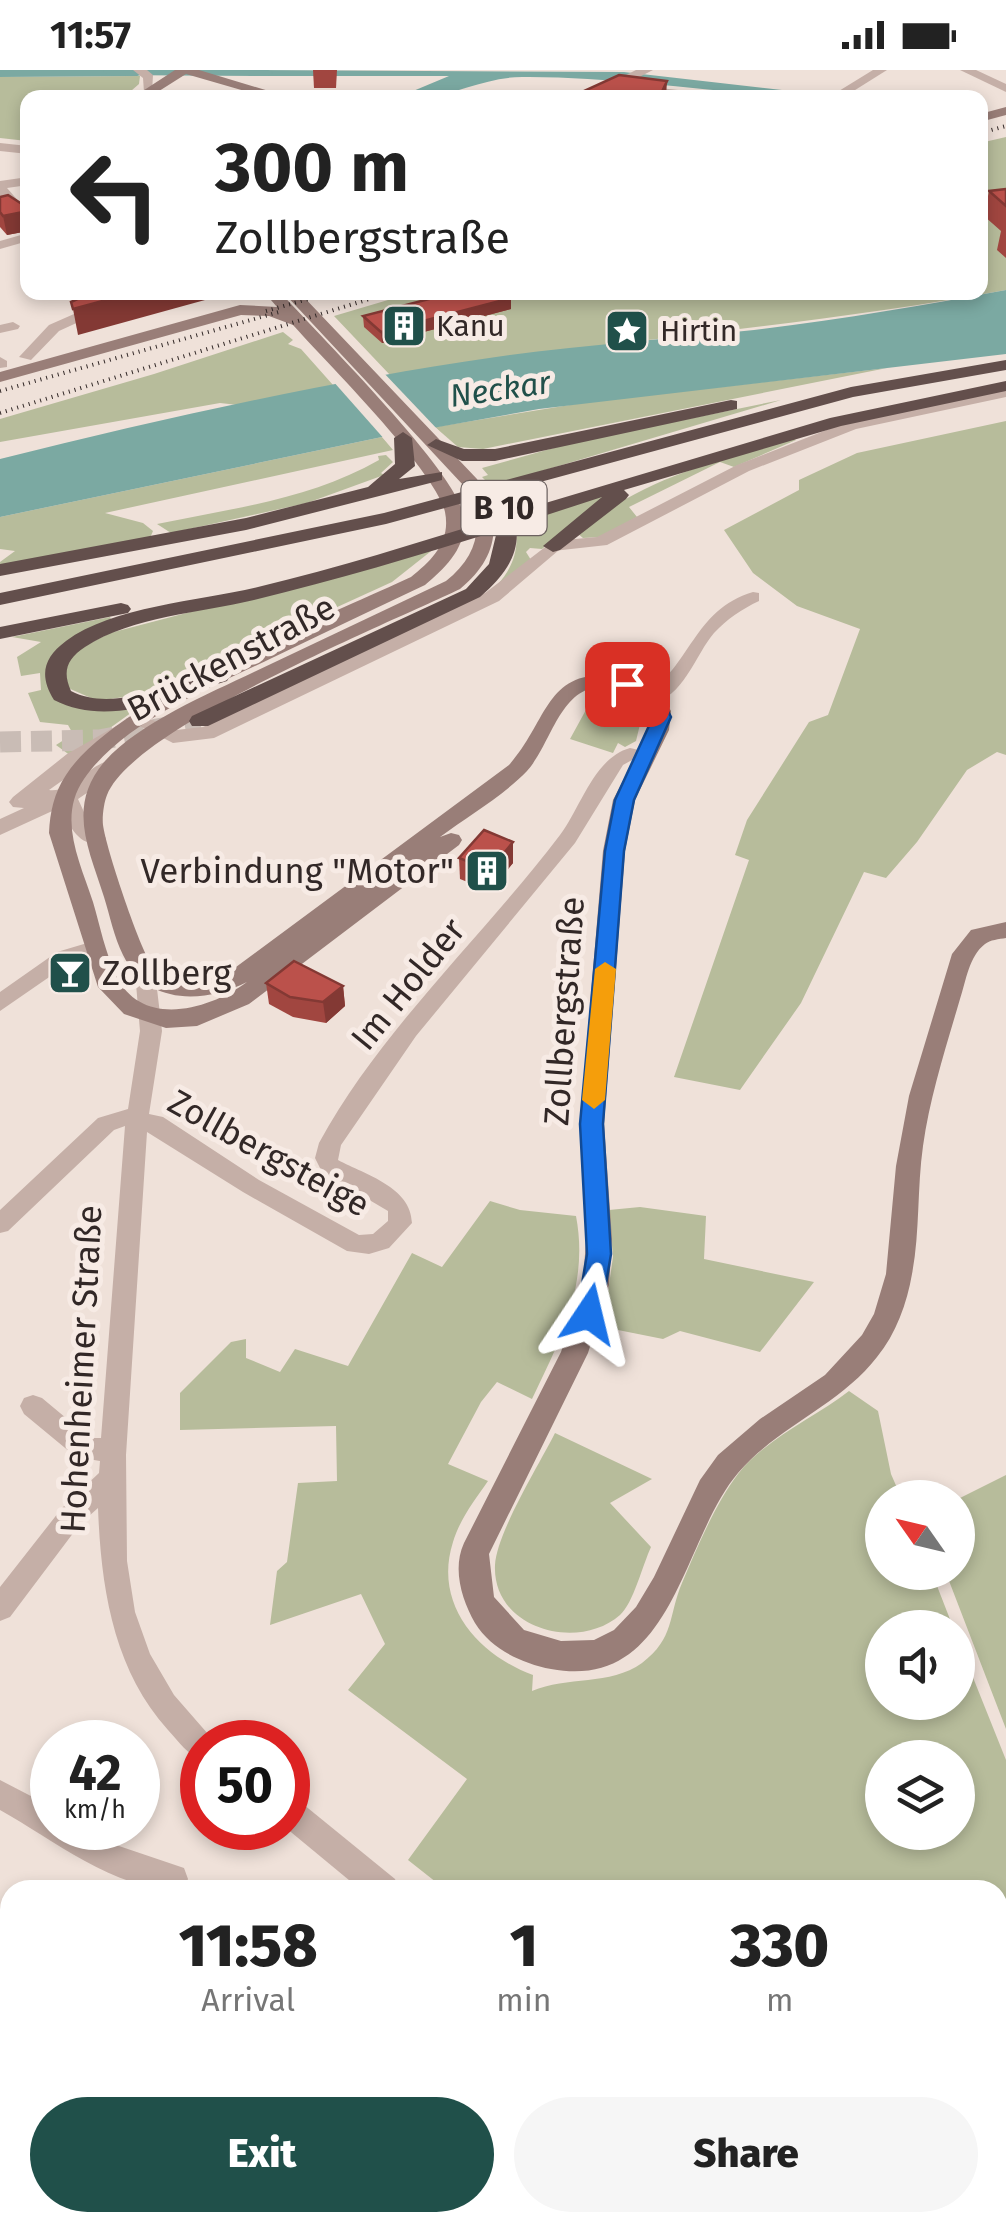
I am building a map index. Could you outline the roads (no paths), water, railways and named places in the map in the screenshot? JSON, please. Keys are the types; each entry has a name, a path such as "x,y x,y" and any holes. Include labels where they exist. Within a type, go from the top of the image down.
{"highway":[{"name":"B 10","path":"0,599 373,521 801,404 1006,365"},
{"path":"359,494 394,476 425,450 481,456 525,450 792,392 985,367"},
{"name":"B 10","path":"0,633 281,573 794,418 901,393 1006,376"},
{"path":"219,676 109,707 71,699 54,678 58,662 67,651 110,628 382,560 816,426 1006,390"},
{"path":"0,570 206,532 359,494 451,479 525,450"},
{"path":"553,546 609,500 673,468"},
{"path":"200,721 450,606 480,587 508,548 507,521 488,492 451,479"}],"main road":[{"path":"234,73 261,90"},
{"path":"145,85 189,74 247,90"},
{"path":"1,366 233,300"},
{"path":"281,300 307,321 451,479"},
{"path":"295,300 307,321 425,450"},
{"path":"307,321 313,300"},
{"path":"1,366 65,359 240,310 272,312 307,321"},
{"name":"Brückenstraße","path":"144,972 133,953 94,838 95,797 112,766 158,732 222,694 453,585 473,568 486,544 487,516 451,479"},
{"name":"Brückenstraße","path":"64,798 82,768 132,722 219,676 404,589 435,568 450,550 455,530 451,479"},
{"path":"144,972 158,982 181,989 210,988 244,973 522,765 537,746 556,700 565,690 581,682 608,682 634,687 652,697"},
{"path":"64,798 59,816 61,841 106,982 132,1008 151,1016 182,1019 210,1013 271,978 523,783 583,690 608,682"},
{"name":"Zollbergstraße","path":"652,697 662,717 622,809 613,867 592,1124 598,1239 596,1286 574,1353 474,1553 473,1575 482,1605 494,1623 522,1646 544,1653 581,1656 613,1646 635,1632 654,1608 700,1506 725,1466 756,1438 834,1386 866,1352 886,1318 897,1286 918,1102 963,954 979,936 1006,930"}],"street":[{"path":"847,90 881,70"},
{"path":"966,70 1006,88"},
{"path":"603,90 645,71"},
{"path":"612,86 647,90"},
{"path":"0,186 20,211"},
{"path":"26,357 54,328 119,300"},
{"path":"132,722 179,738 207,733 492,597 553,546 596,544 742,468 852,425 1006,390"},
{"path":"652,697 674,682 696,644 720,617 752,597"},
{"name":"Brückenstraße","path":"0,814 82,753 132,722"},
{"name":"Im Holder","path":"367,1246 392,1234 400,1223 400,1208 330,1166 326,1154 330,1144 408,1030 568,838 616,760 630,754 645,757"},
{"path":"0,828 64,798 112,766"},
{"path":"20,802 34,797 64,798 71,803 80,827 94,838"},
{"path":"0,828 32,825 61,841"},
{"path":"0,1003 64,957 94,948"},
{"name":"Hohenheimer Straße","path":"144,972 151,1016 137,1118 110,1480 112,1559 130,1642 158,1698 180,1722"},
{"path":"0,1224 106,1124 137,1118"},
{"name":"Zollbergsteige","path":"137,1118 155,1123 251,1186 349,1242 367,1246"},
{"path":"33,1406 85,1448 113,1450"},
{"path":"0,1608 71,1516 110,1480"},
{"path":"0,1794 30,1811"},
{"path":"310,1828 372,1880"},
{"path":"97,1850 173,1879"}],"water":[{"path":"0,70 124,70 140,76 0,77"},
{"path":"239,70 624,72 782,90 717,90 522,77 457,90 416,90 449,76 249,76"},
{"name":"Neckar","path":"1006,290 1006,354 539,409 382,437 0,517 0,459 185,415 371,377 496,357 777,327 949,300 988,300 988,293"}],"waterway":[{"path":"107,72 268,73"}],"tunnel":[{"path":"0,742 99,740 200,721"}],"railway":[{"path":"988,131 1006,126"},
{"path":"266,311 305,300"},
{"path":"0,413 366,300"},
{"path":"0,391 279,312"}],"place":[{"name":"Kanu","path":"404,326"},
{"name":"Hirtin","path":"627,331"},
{"name":"Verbindung \"Motor\"","path":"487,871"},
{"name":"Zollberg","path":"70,973"}]}
